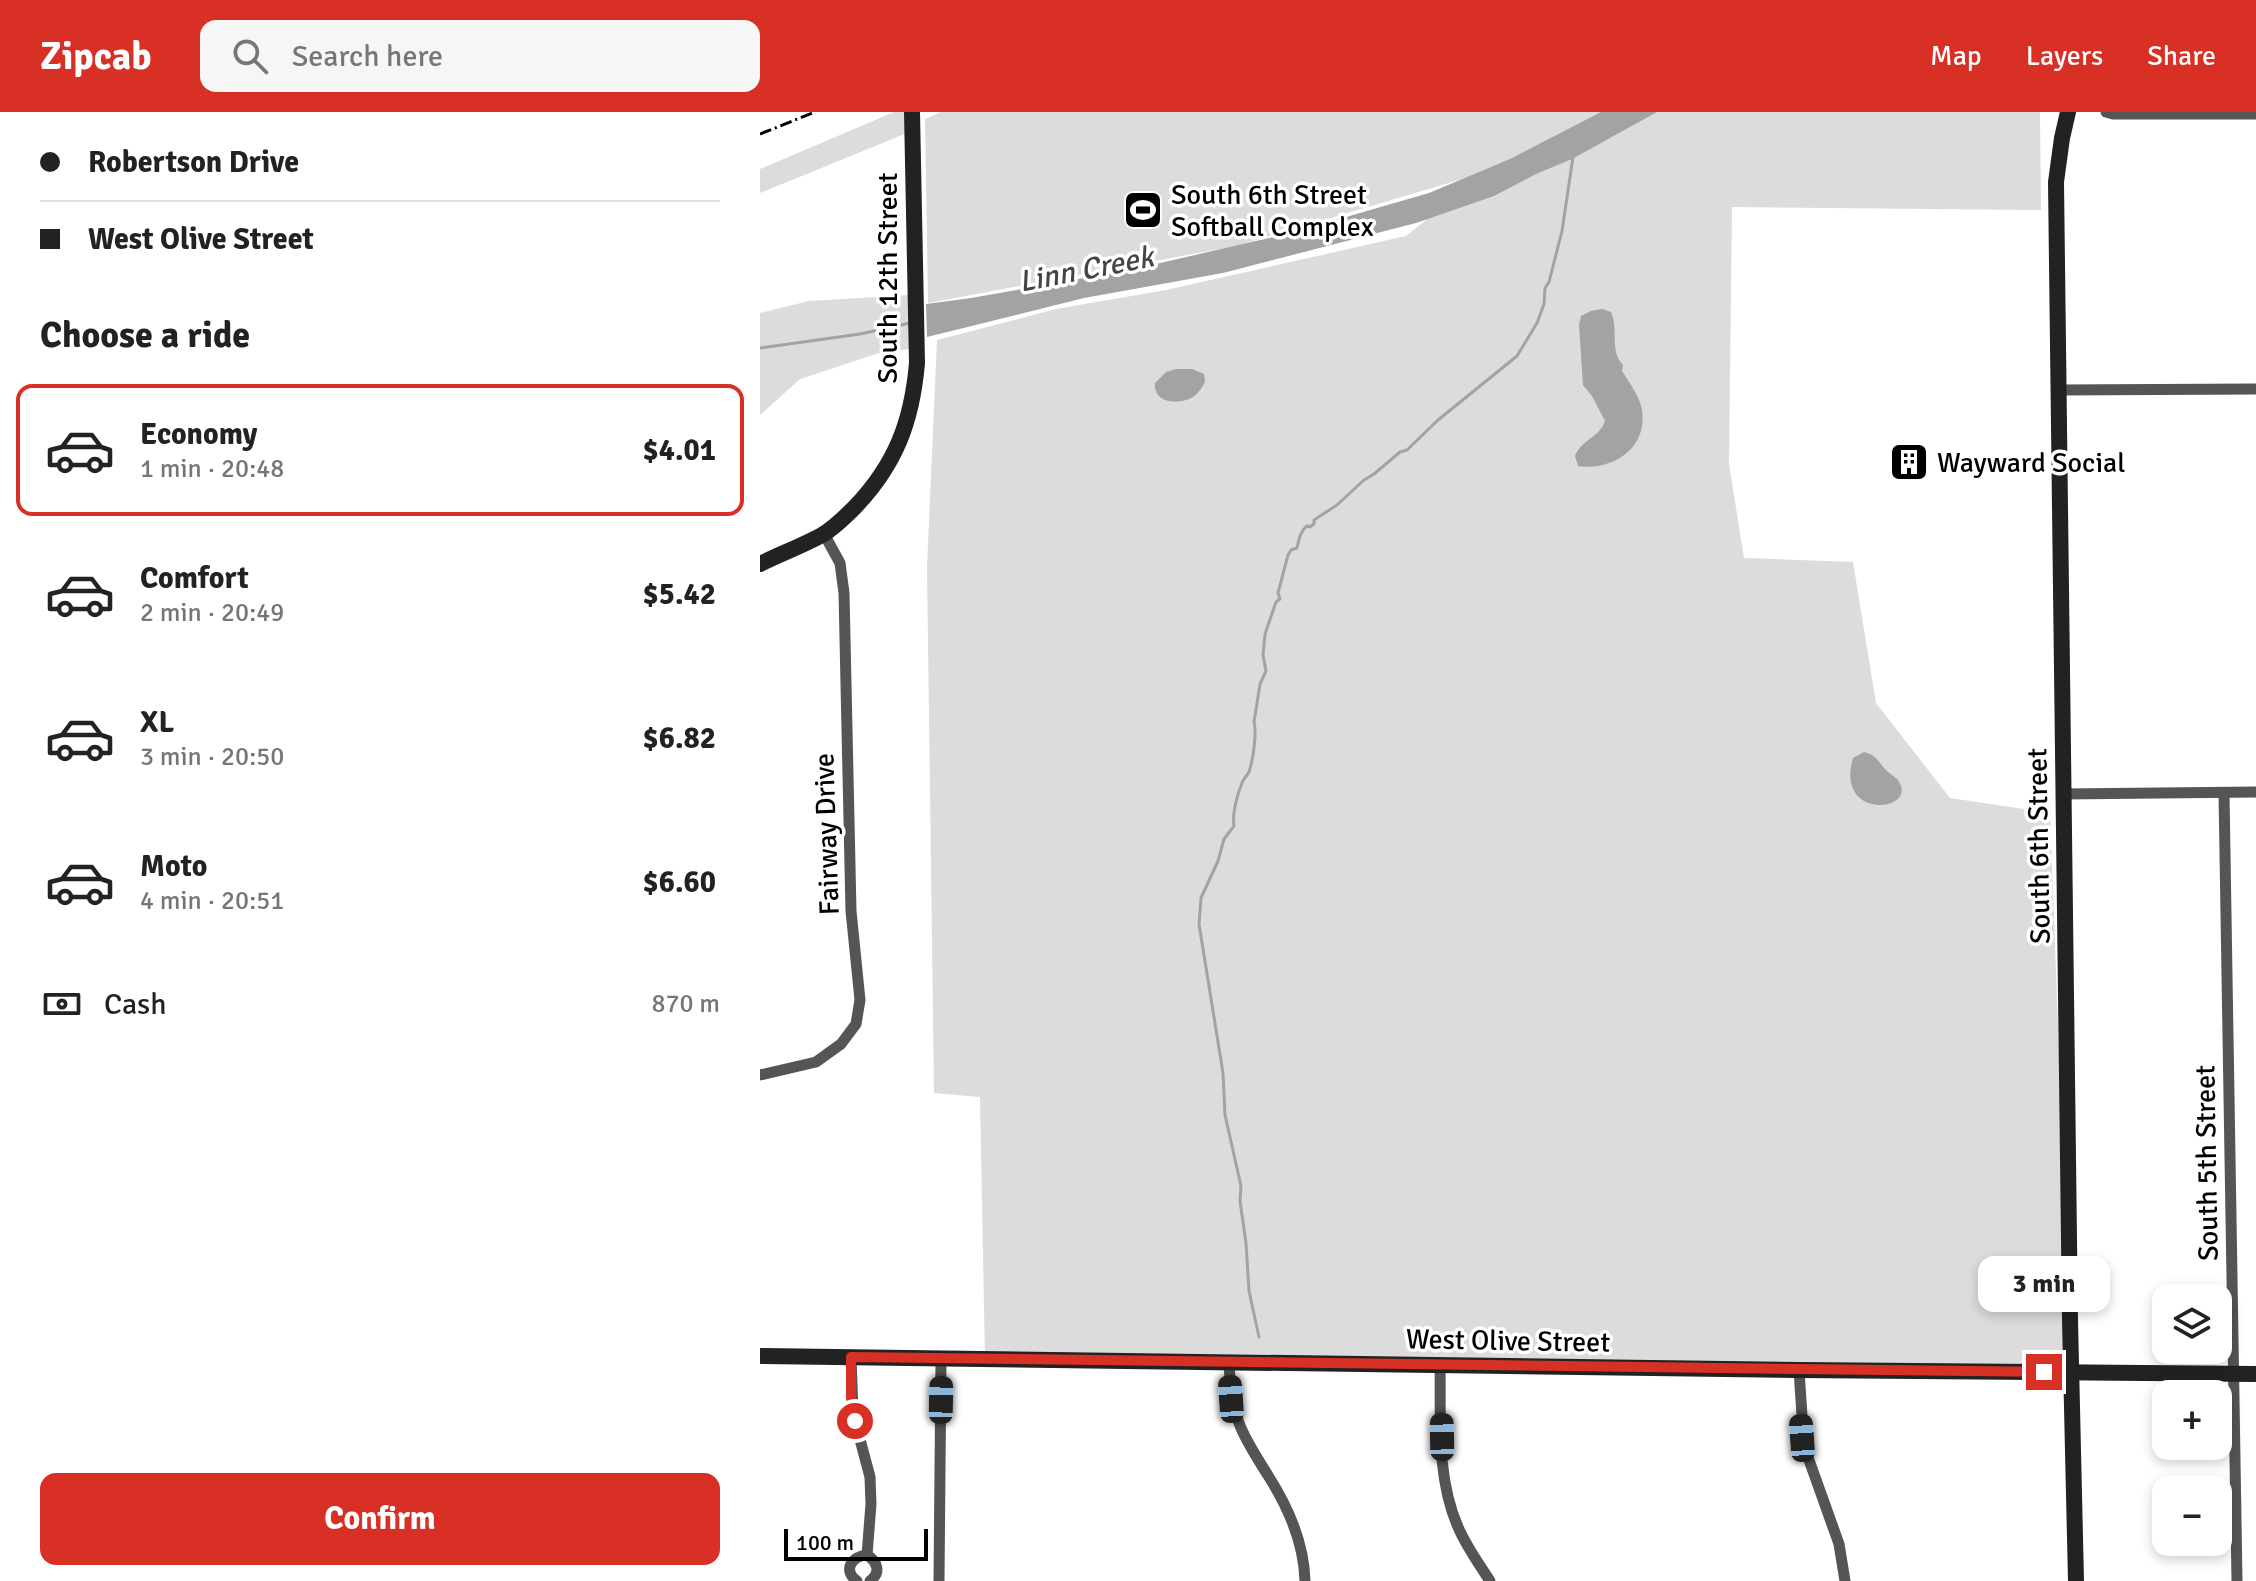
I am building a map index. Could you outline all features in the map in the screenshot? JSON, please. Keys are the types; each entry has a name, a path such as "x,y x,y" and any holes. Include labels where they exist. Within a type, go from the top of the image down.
{"street":[{"name":"South 12th Street","path":"760,564 824,534 846,516 880,477 909,417 915,389 917,352 912,112"},
{"name":"South 6th Street","path":"2068,112 2056,182 2076,1581"},
{"path":"2106,112 2256,114"},
{"path":"2058,390 2256,389"},
{"name":"Fairway Drive","path":"760,1075 816,1062 841,1044 856,1024 860,1000 851,911 844,593 840,563 824,534"},
{"path":"2063,794 2256,792"},
{"name":"South 5th Street","path":"2224,793 2237,1581"},
{"name":"West Olive Street","path":"760,1356 2256,1374"},
{"path":"851,1357 853,1413 870,1477 867,1555"},
{"path":"939,1581 941,1359"},
{"path":"1229,1362 1231,1399 1239,1425 1285,1503 1294,1526 1305,1581"},
{"path":"1440,1365 1442,1462 1450,1500 1458,1526 1490,1581"},
{"path":"1799,1370 1802,1438 1839,1544 1845,1581"},
{"path":"857,1581 852,1578 849,1569 851,1561 858,1555 867,1555 875,1560 878,1569 870,1581"}],"shaded area":[{"path":"894,112 906,112 907,133 760,193 760,169"},
{"path":"941,112 2040,112 2041,210 1732,207 1729,464 1744,558 1853,562 1876,703 1950,798 2050,813 2071,1372 985,1359 980,1097 934,1093 927,567 937,340 1056,309 1166,290 1406,236 1486,172 1236,246 928,303 925,119"},
{"path":"1601,112 1657,112 1572,159 1494,196 1416,223 1223,273 1084,298 927,337 926,304 1134,269 1291,233 1429,193 1510,159"},
{"path":"910,295 910,349 879,353 800,379 760,415 760,313 809,301"},
{"path":"1602,309 1611,312 1616,353 1623,365 1622,371 1639,400 1642,424 1633,446 1615,461 1591,467 1578,466 1575,456 1578,451 1605,421 1583,385 1579,325 1581,316"},
{"path":"1192,369 1204,374 1205,382 1193,397 1174,402 1162,399 1155,390 1155,383 1166,372"},
{"path":"1864,752 1875,757 1897,779 1902,790 1898,798 1889,804 1865,802 1856,793 1851,779 1853,758"}],"waterway":[{"path":"1259,1337 1249,1291 1241,1186 1225,1115 1223,1073 1199,924 1201,898 1218,861 1224,839 1234,826 1237,799 1252,761 1254,722 1260,684 1266,671 1263,655 1265,634 1276,602 1280,599 1278,593 1288,555 1297,548 1305,528 1314,524 1314,520 1337,505 1400,452 1407,450 1438,420 1517,356 1537,323 1544,304 1545,288 1562,231 1573,157"},
{"name":"Linn Creek","path":"760,348 860,334 910,323"}],"railway":[{"path":"760,134 815,112"}],"place":[{"name":"South 6th Street Softball Complex","path":"1143,210"},
{"name":"Wayward Social","path":"1909,462"}],"route":[{"path":"855,1421 851,1398 851,1357 2044,1372"}]}
